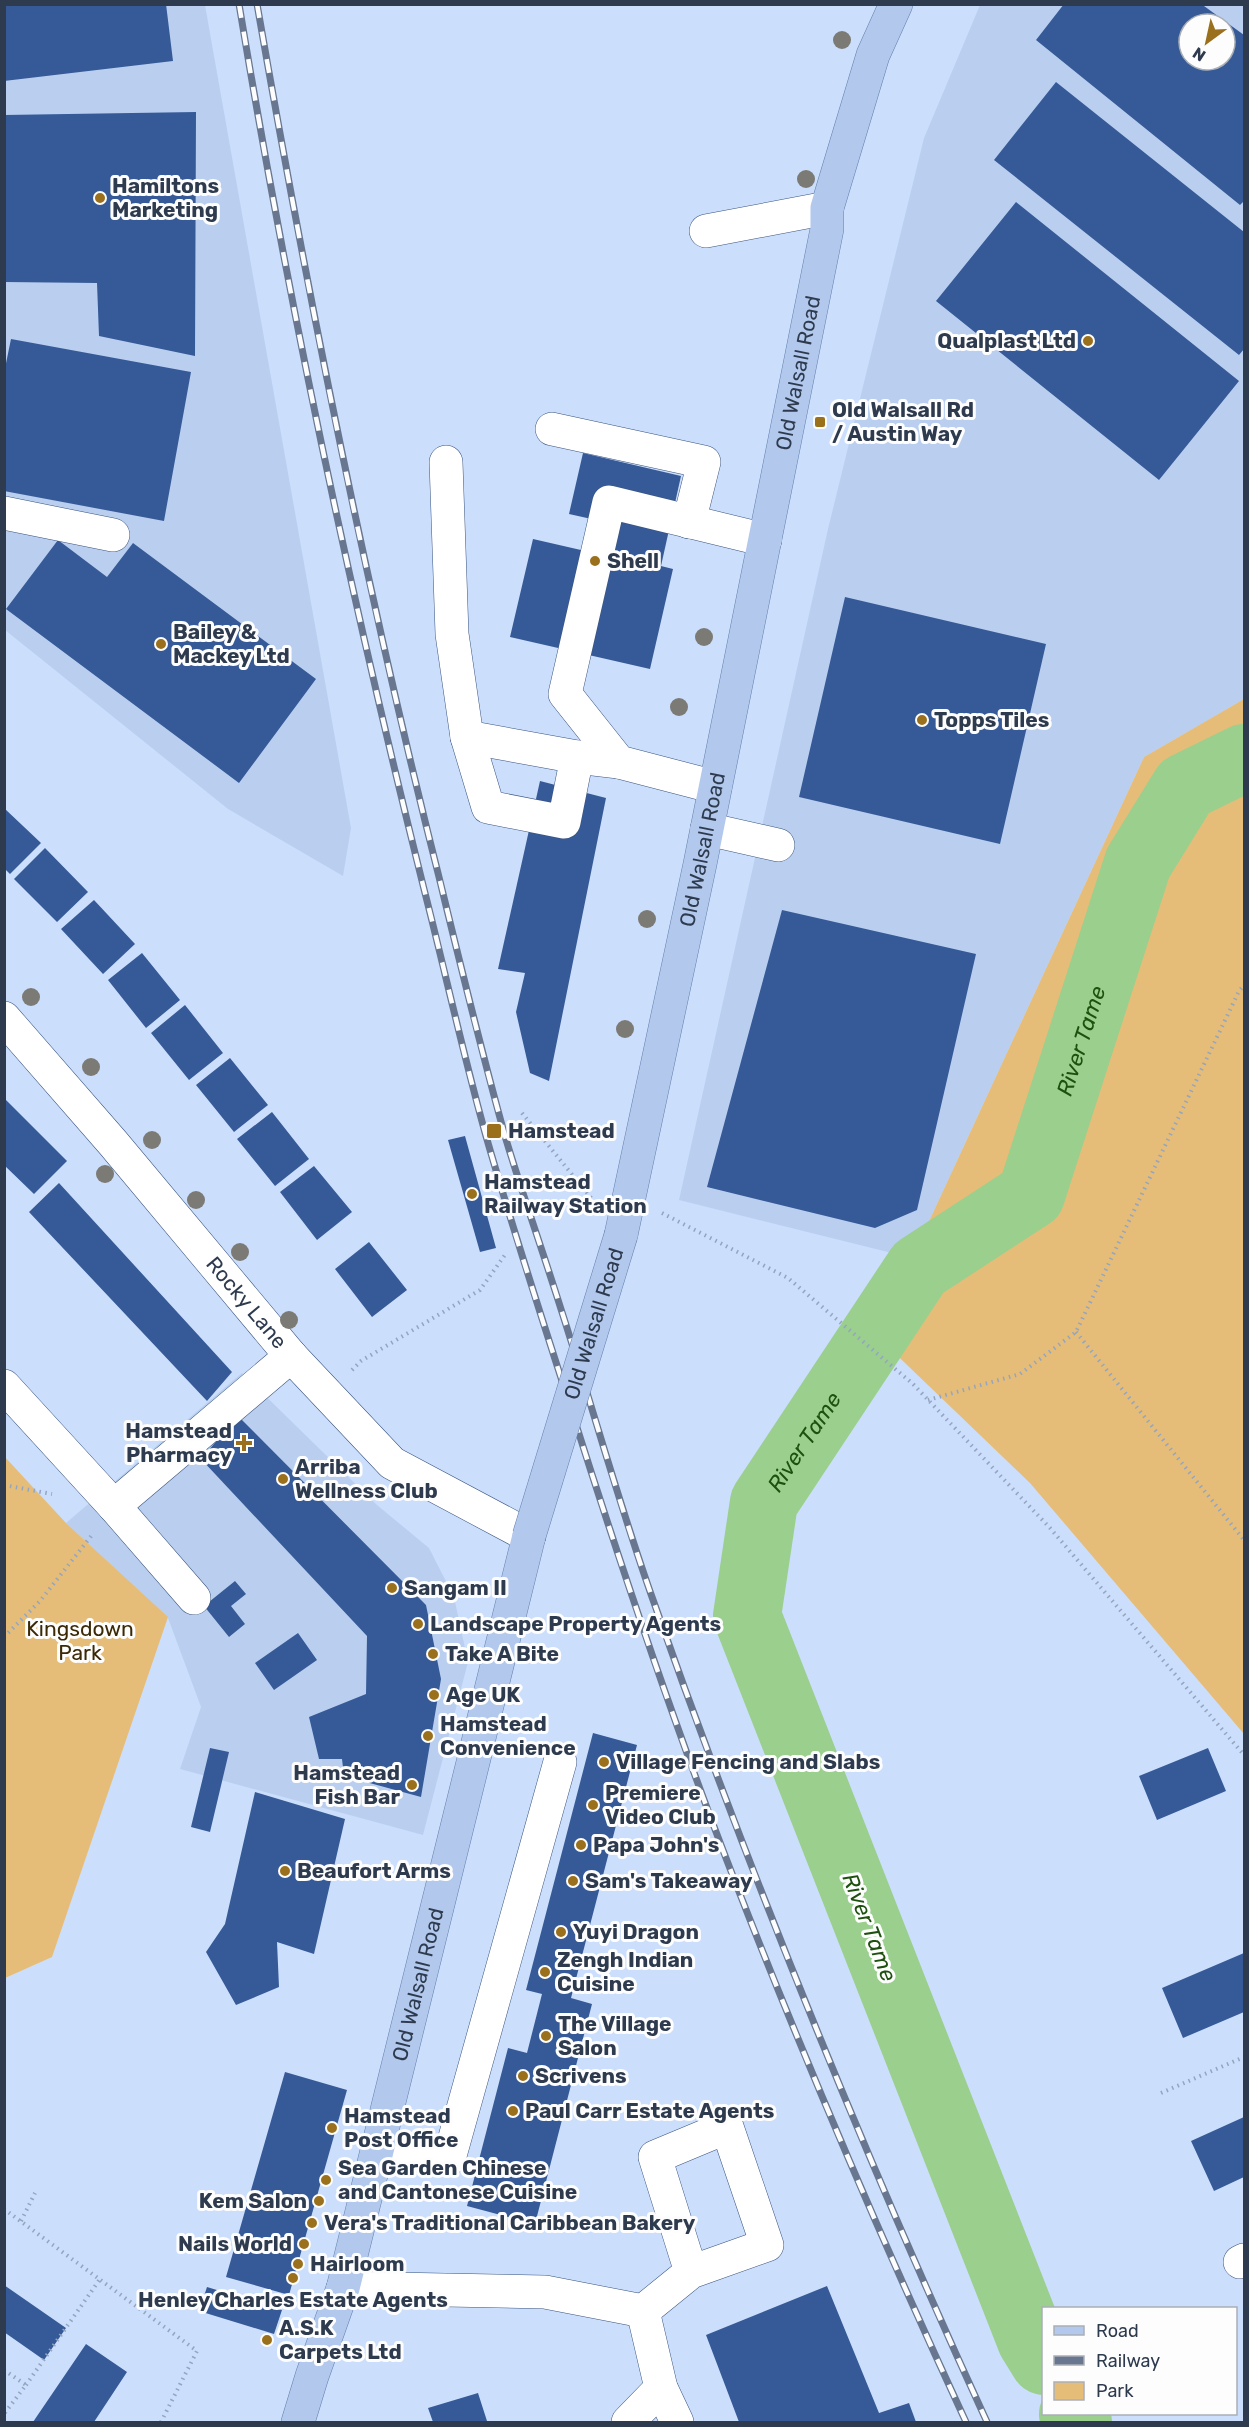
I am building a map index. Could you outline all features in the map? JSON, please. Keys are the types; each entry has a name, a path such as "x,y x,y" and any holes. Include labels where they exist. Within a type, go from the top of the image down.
{"main road":[{"name":"Old Walsall Road","path":"297,2422 343,2288 529,1536 621,1235 707,829 765,540 827,229 827,208 873,55 896,4"}],"street":[{"path":"706,231 827,208"},
{"path":"552,429 704,462 689,522"},
{"path":"446,462 452,634 467,737 488,807 564,822 577,757"},
{"path":"619,762 565,694 609,502 765,540"},
{"path":"4,513 113,535"},
{"path":"467,737 577,757 619,762 715,787"},
{"path":"707,829 778,844"},
{"name":"Rocky Lane","path":"4,1018 113,1143 291,1356 392,1463 529,1536"},
{"path":"114,1506 291,1356"},
{"path":"4,1386 114,1506 194,1598"},
{"path":"378,2149 448,2158 560,1762"},
{"path":"644,2311 691,2272"},
{"path":"343,2288 544,2292 644,2311"},
{"path":"644,2311 661,2388 676,2422"},
{"path":"628,2422 661,2388"}],"path":[{"path":"928,1400 1020,1374 1076,1332 1239,992 1245,985"},
{"path":"522,1113 621,1235"},
{"path":"629,1196 788,1278 913,1384 1050,1528 1245,1755"},
{"path":"326,1395 361,1361 480,1290 507,1252"},
{"path":"1076,1332 1245,1540"},
{"path":"4,1637 40,1601 114,1506"},
{"path":"1161,2093 1245,2057"},
{"path":"21,2221 35,2193"},
{"path":"4,2209 197,2350 161,2422"},
{"path":"4,2414 100,2279"},
{"path":"4,2370 26,2385"}],"shaded area":[{"path":"4,5 205,5 351,828 343,876 228,809 5,630"},
{"path":"980,5 1244,5 1244,699 1144,757 912,1258 679,1200 828,529 924,138"},
{"path":"242,1373 377,1505 429,1548 454,1597 468,1662 423,1835 180,1769 201,1707 168,1618 66,1523"}],"green space":[{"path":"1244,699 1244,1734 1030,1483 879,1338 912,1258 1144,757"},
{"name":"Kingsdown Park","path":"4,1456 66,1523 168,1617 52,1957 5,1978"}],"building":[{"path":"4,4 166,4 173,61 4,81"},
{"path":"1064,4 1205,4 1204,6 1212,12 1177,12 1177,72 1237,72 1237,30 1244,35 1244,201 1240,205 1036,40"},
{"path":"1056,82 1244,232 1244,349 1239,355 994,160"},
{"name":"Hamiltons Marketing","path":"196,112 195,356 99,336 97,283 4,282 4,115"},
{"name":"Qualplast Ltd","path":"1016,202 1239,381 1159,480 936,301"},
{"path":"11,339 191,372 164,521 4,491 4,373"},
{"name":"Shell","path":"583,453 681,476 661,566 673,569 650,669 510,637 533,539 607,556 614,524 569,514"},
{"name":"Bailey & Mackey Ltd","path":"58,540 107,577 133,543 316,679 239,783 6,609"},
{"name":"Topps Tiles","path":"845,597 1046,644 1000,844 799,797"},
{"path":"540,781 606,798 549,1081 530,1073 516,1012 525,973 498,969"},
{"path":"4,808 41,843 10,874 4,868"},
{"path":"45,848 88,892 57,922 14,879"},
{"path":"94,900 135,944 103,974 61,929"},
{"path":"782,910 976,954 917,1210 875,1228 707,1187"},
{"path":"142,953 180,1000 146,1028 108,980"},
{"path":"185,1005 223,1053 189,1080 151,1033"},
{"path":"230,1058 268,1105 234,1132 196,1085"},
{"path":"4,1098 67,1161 34,1194 4,1165"},
{"path":"272,1112 309,1159 275,1186 237,1139"},
{"name":"Hamstead Railway Station","path":"465,1136 496,1248 480,1252 448,1140"},
{"path":"314,1166 352,1212 317,1240 280,1192"},
{"path":"59,1183 232,1372 207,1401 29,1212"},
{"path":"369,1242 407,1290 372,1317 335,1269"},
{"path":"238,1416 426,1605 441,1679 421,1797 344,1776 342,1759 319,1759 309,1717 366,1694 367,1636 201,1459"},
{"path":"235,1581 246,1594 231,1606 245,1624 229,1637 204,1606"},
{"path":"298,1633 317,1660 274,1690 255,1663"},
{"path":"593,1733 637,1745 571,1998 592,2004 535,2224 467,2206 508,2048 527,2053 542,1994 526,1990"},
{"path":"210,1748 229,1752 210,1832 191,1827"},
{"path":"1208,1748 1226,1791 1157,1820 1139,1776"},
{"name":"Beaufort Arms","path":"255,1792 345,1819 314,1954 277,1942 279,1987 236,2005 206,1952 225,1924"},
{"path":"1244,1953 1244,2012 1183,2038 1162,1988"},
{"path":"285,2072 347,2090 289,2295 226,2277"},
{"path":"1244,2117 1244,2177 1214,2191 1191,2141"},
{"path":"4,2285 66,2328 44,2360 4,2332"},
{"path":"827,2286 879,2413 909,2403 916,2422 739,2422 706,2335"},
{"path":"207,2287 282,2310 274,2334 199,2311"},
{"path":"86,2344 127,2372 94,2422 33,2422"},
{"path":"478,2393 487,2421 433,2422 428,2408"}],"waterway":[{"name":"River Tame","path":"1042,2358 1031,2340 747,1616 764,1502 919,1268 1031,1195 1138,863 1185,787 1244,758"},
{"name":"River Tame","path":"1074,2415 1078,2422"}],"railway":[{"path":"239,4 278,227 346,559 462,1043 507,1206 631,1592 714,1826 818,2088 905,2289 966,2422"},
{"path":"257,4 318,333 363,551 412,769 505,1136 616,1488 690,1702 810,2014 896,2219 987,2422"}],"place":[{"name":"Hamiltons Marketing","path":"100,198"},
{"name":"Qualplast Ltd","path":"1088,341"},
{"name":"Old Walsall Rd / Austin Way","path":"820,422"},
{"name":"Shell","path":"595,561"},
{"name":"Bailey & Mackey Ltd","path":"161,644"},
{"name":"Topps Tiles","path":"922,720"},
{"name":"Hamstead","path":"494,1131"},
{"name":"Hamstead Railway Station","path":"472,1194"},
{"name":"Hamstead Pharmacy","path":"244,1443"},
{"name":"Arriba Wellness Club","path":"283,1479"},
{"name":"Sangam II","path":"392,1588"},
{"name":"Landscape Property Agents","path":"418,1624"},
{"name":"Take A Bite","path":"433,1654"},
{"name":"Age UK","path":"434,1695"},
{"name":"Hamstead Convenience","path":"428,1736"},
{"name":"Village Fencing and Slabs","path":"604,1762"},
{"name":"Hamstead Fish Bar","path":"412,1785"},
{"name":"Premiere Video Club","path":"593,1805"},
{"name":"Papa John's","path":"581,1845"},
{"name":"Beaufort Arms","path":"285,1871"},
{"name":"Sam's Takeaway","path":"573,1881"},
{"name":"Yuyi Dragon","path":"561,1932"},
{"name":"Zengh Indian Cuisine","path":"545,1972"},
{"name":"The Village Salon","path":"546,2036"},
{"name":"Scrivens","path":"523,2076"},
{"name":"Paul Carr Estate Agents","path":"513,2111"},
{"name":"Hamstead Post Office","path":"332,2128"},
{"name":"Sea Garden Chinese and Cantonese Cuisine","path":"326,2180"},
{"name":"Kem Salon","path":"319,2201"},
{"name":"Vera's Traditional Caribbean Bakery","path":"312,2223"},
{"name":"Nails World","path":"304,2244"},
{"name":"Hairloom","path":"298,2264"},
{"name":"Henley Charles Estate Agents","path":"293,2278"},
{"name":"A.S.K Carpets Ltd","path":"267,2340"}]}
